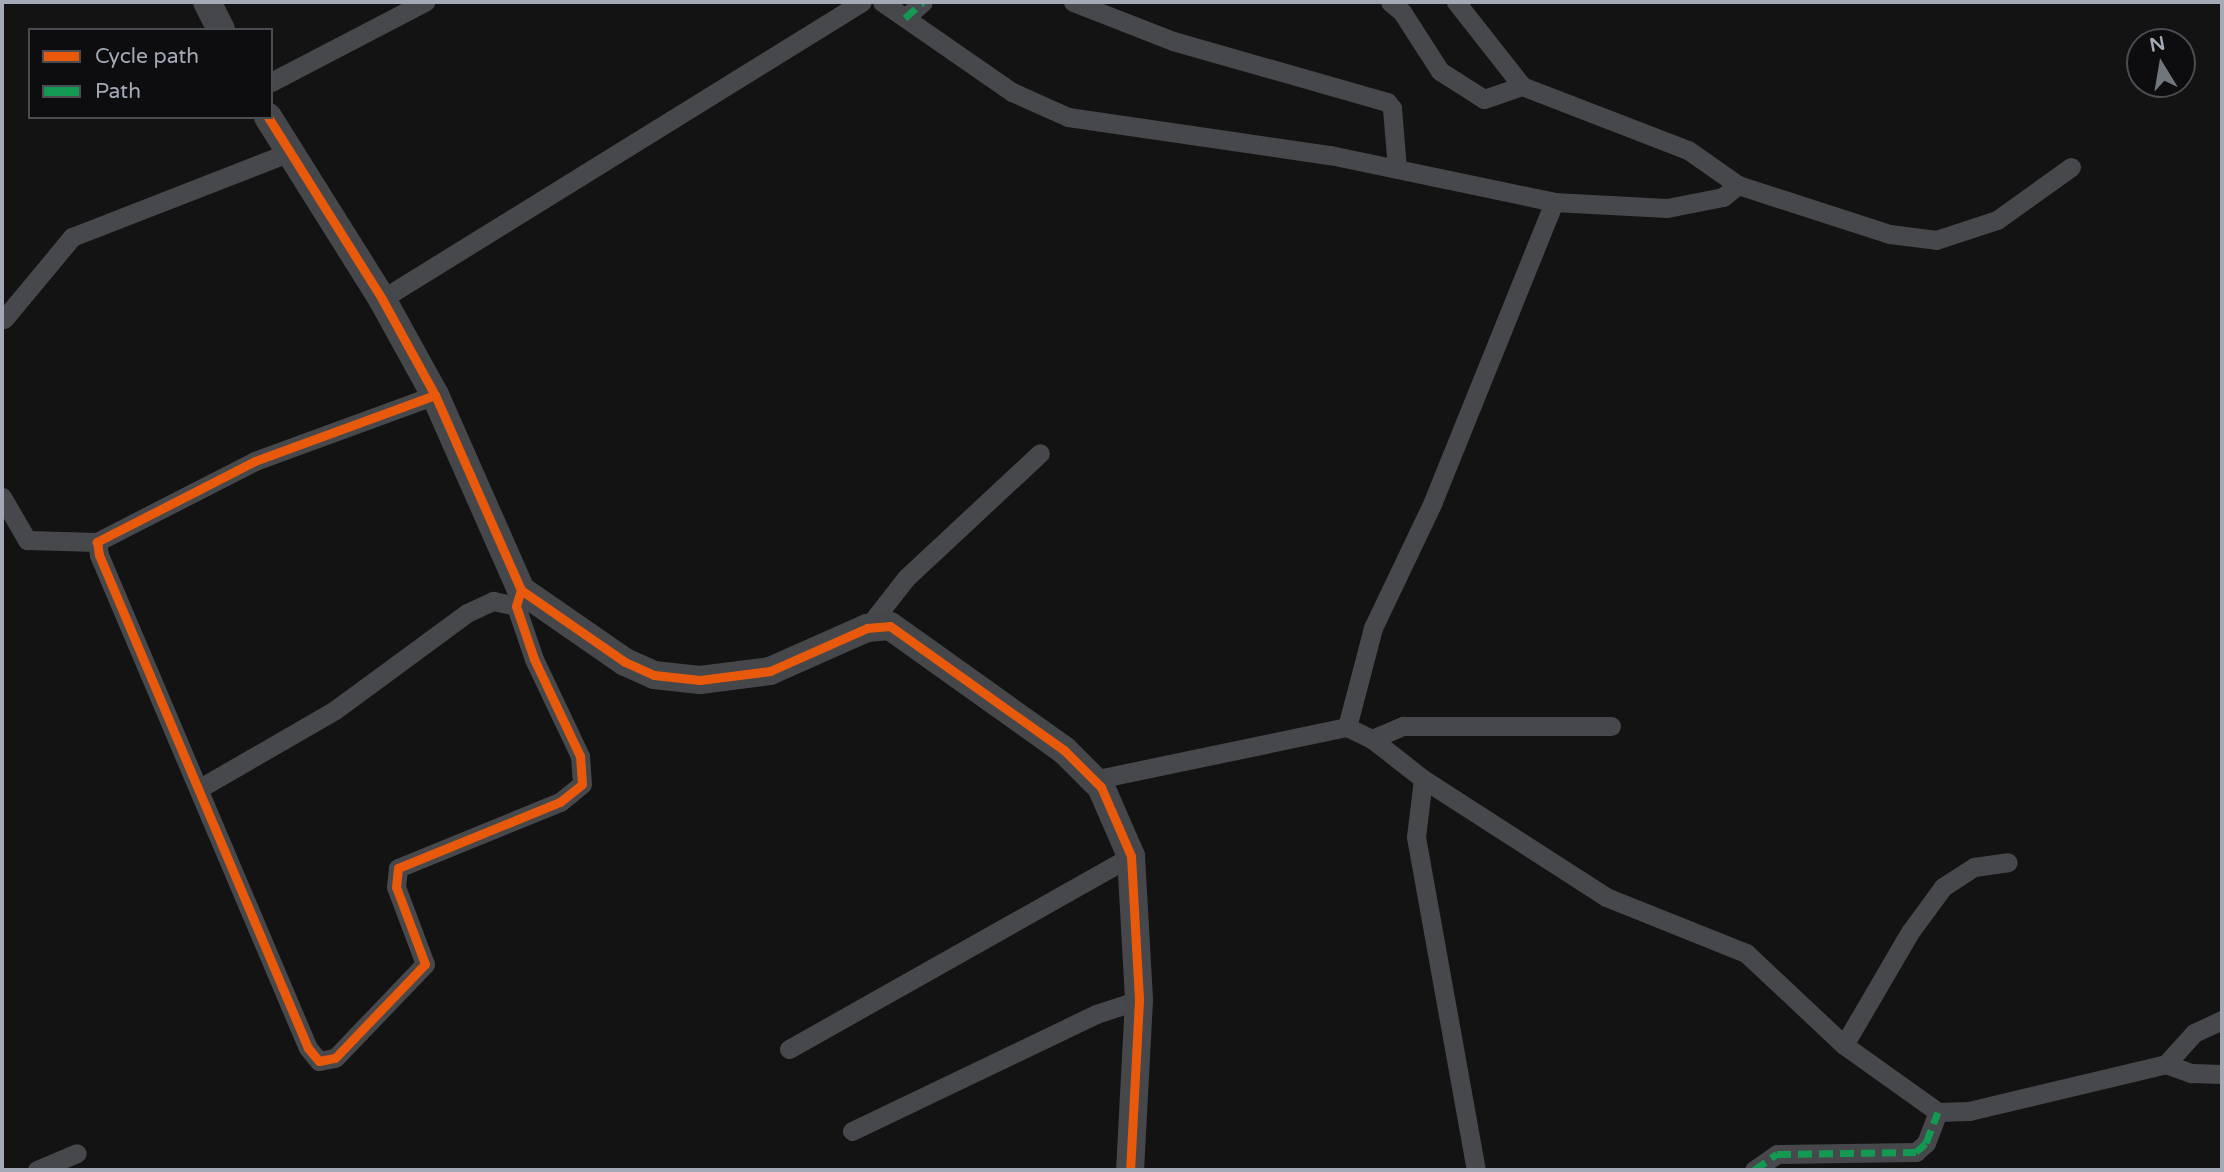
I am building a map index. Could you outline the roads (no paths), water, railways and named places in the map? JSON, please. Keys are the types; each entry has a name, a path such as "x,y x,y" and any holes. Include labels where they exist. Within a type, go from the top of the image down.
{"street":[{"path":"207,2 220,28"},
{"path":"273,81 425,2"},
{"path":"382,299 862,2"},
{"path":"882,2 1012,92 1068,117 1397,169 1555,202 1667,208 1723,197 1738,185"},
{"path":"905,18 923,2"},
{"path":"1073,2 1173,41 1387,102 1392,108 1397,169"},
{"path":"1390,2 1402,12 1440,71 1484,99 1522,86"},
{"path":"1456,2 1522,86 1688,150 1738,185 1890,234 1936,240 1997,220 2071,167"},
{"path":"97,542 99,555 308,1048 319,1060 335,1058 425,964 396,887 398,868 560,802 582,784 580,756 534,659 519,598 435,395 382,299 287,153 269,119"},
{"path":"4,319 72,237 287,153"},
{"path":"1347,727 1373,628 1433,502 1555,202"},
{"path":"2,497 27,540 97,542 255,461 435,395"},
{"path":"867,628 906,578 1040,453"},
{"path":"200,788 335,710 467,613 493,601 519,598 625,662 654,675 700,680 771,671 867,628 890,626 1064,750 1101,787 1131,856 1139,1000 1130,1170"},
{"path":"1372,739 1403,726 1611,726"},
{"path":"1093,780 1347,727 1372,739 1423,779 1606,897 1746,953 1844,1045 1938,1112 1969,1111 2166,1064 2191,1073 2222,1074"},
{"path":"1423,779 1416,837 1476,1170"},
{"path":"789,1049 1131,856"},
{"path":"1844,1045 1910,932 1943,887 1974,867 2008,862"},
{"path":"852,1131 1096,1014 1139,1000"},
{"path":"2166,1064 2194,1033 2222,1020"},
{"path":"1754,1170 1777,1154 1916,1152 1926,1143 1938,1112"},
{"path":"37,1170 77,1153"}]}
